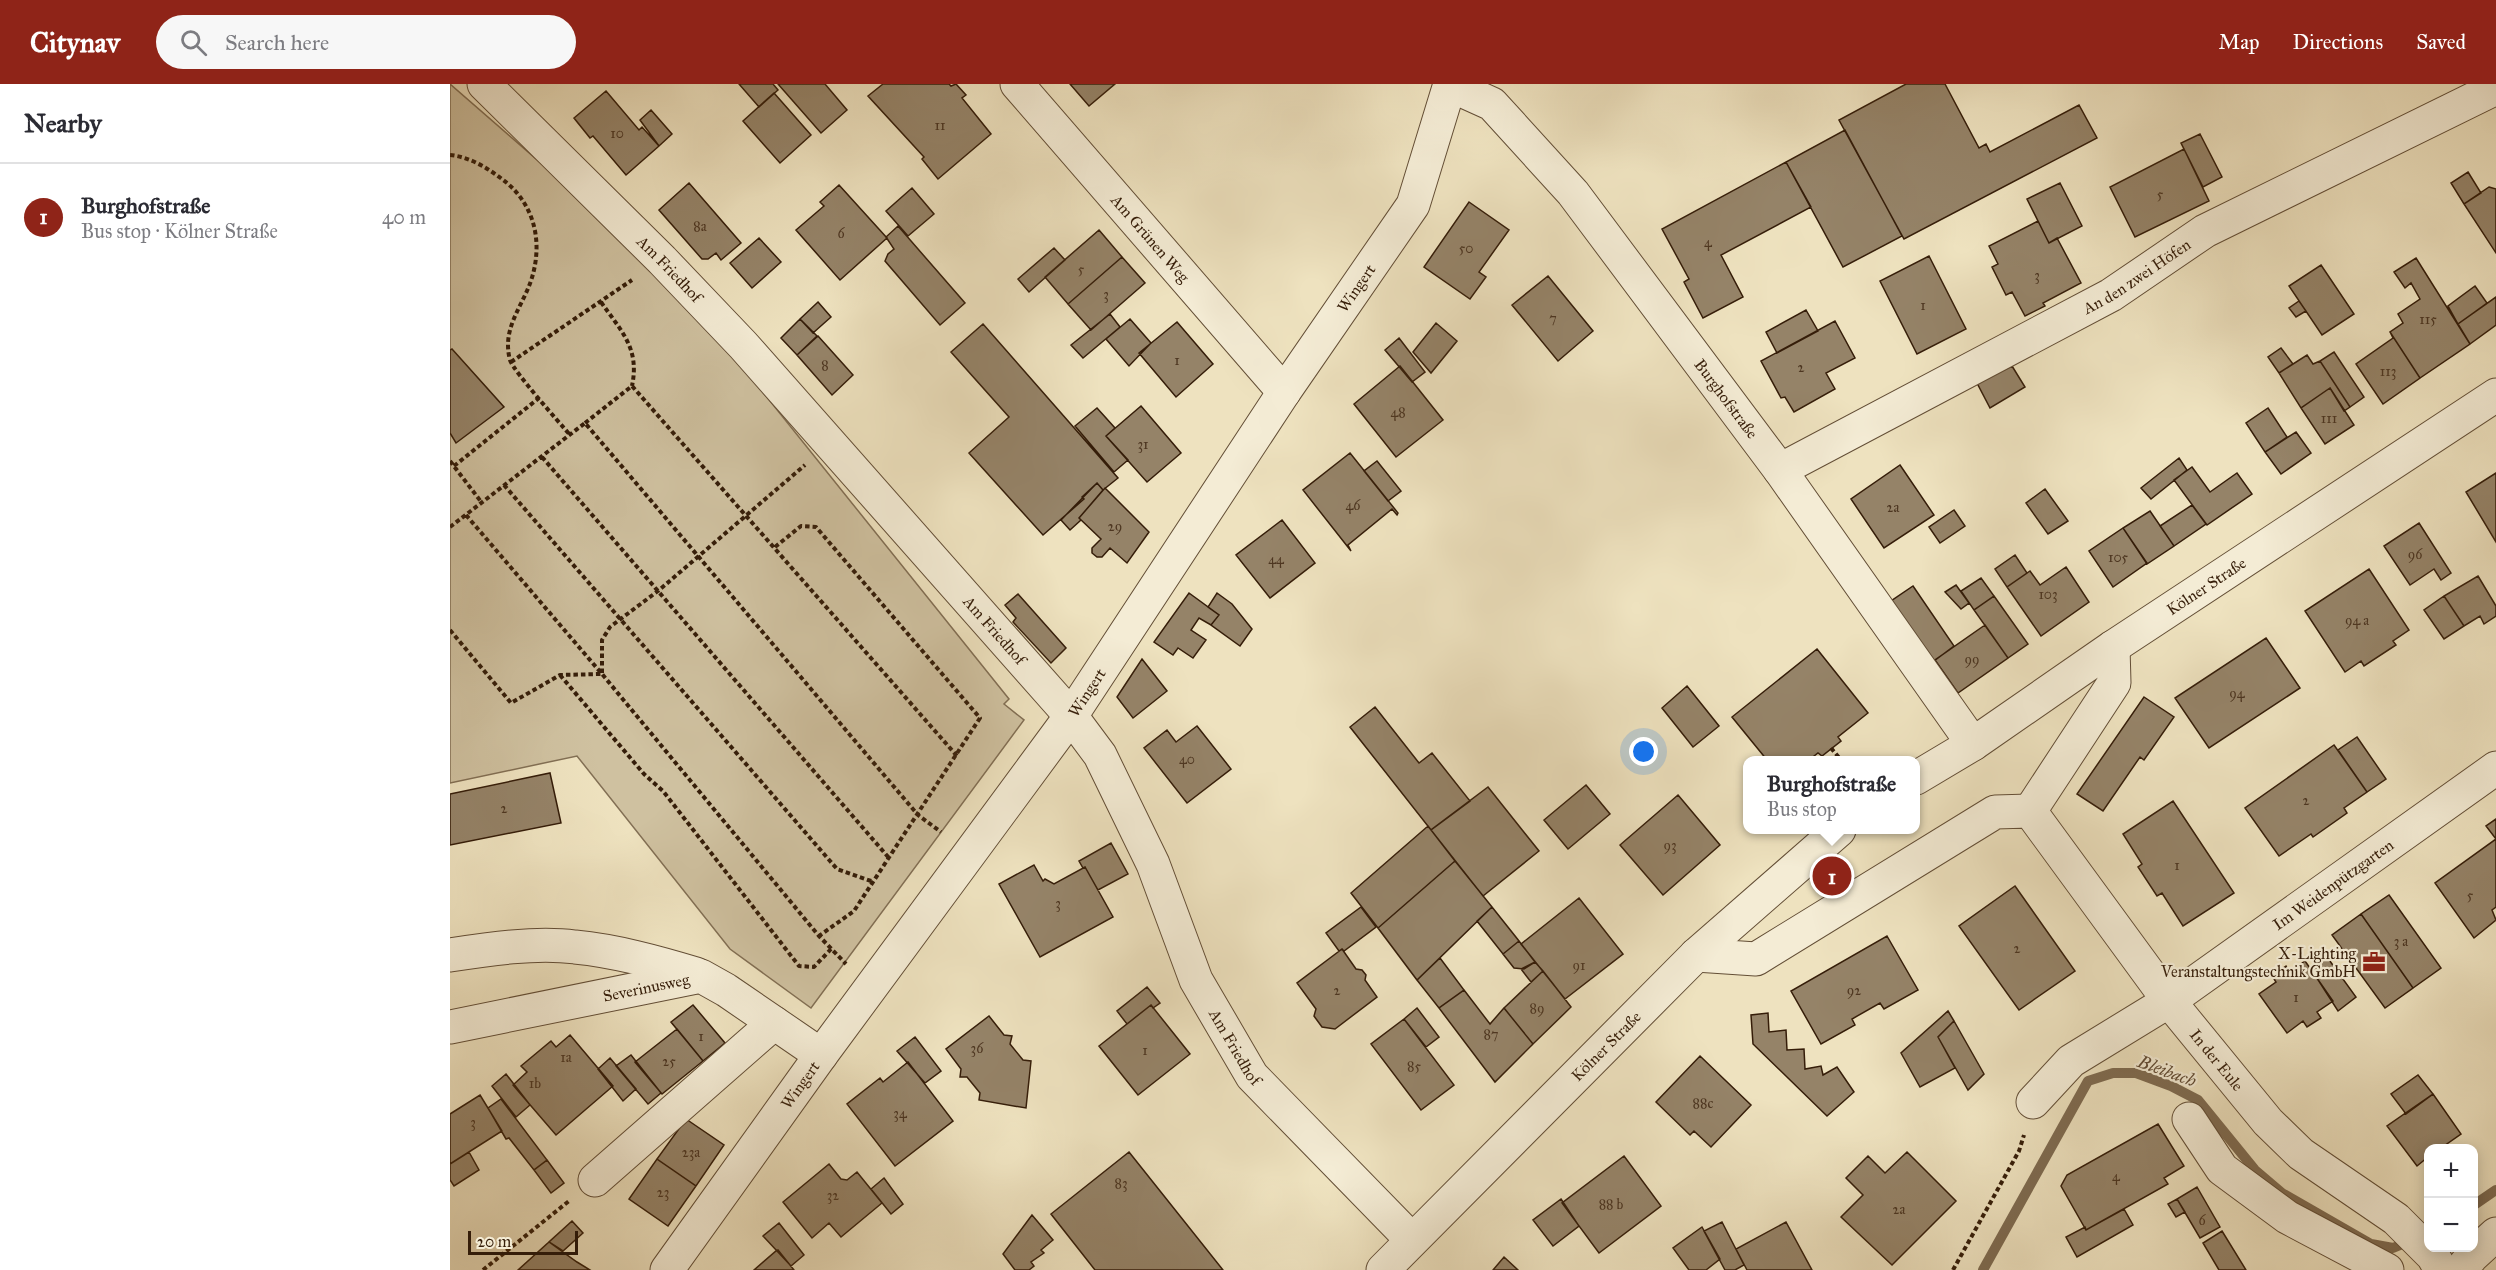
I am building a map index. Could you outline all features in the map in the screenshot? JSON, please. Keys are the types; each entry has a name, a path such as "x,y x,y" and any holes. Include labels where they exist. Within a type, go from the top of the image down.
{"street":[{"name":"Am Friedhof","path":"484,84 662,260 743,345 829,445 1071,716 1100,754 1153,864 1196,980 1252,1076 1411,1239"},
{"name":"Am Grünen Weg","path":"1017,84 1284,392"},
{"name":"Wingert","path":"667,1270 821,1055 1071,716 1284,392 1413,205 1450,84"},
{"name":"Burghofstraße","path":"1450,84 1492,104 1573,193 1780,470 1973,744"},
{"name":"An den zwei Höfen","path":"1780,470 2110,295 2205,231 2494,89"},
{"name":"Kölner Straße","path":"1920,776 1973,744 2113,647 2496,395"},
{"path":"1696,955 1756,958 1995,812 2030,811 2114,683 2113,647"},
{"name":"Im Weidenpützgarten","path":"2033,1102 2071,1061 2169,1000 2496,768"},
{"name":"In der Eule","path":"2030,811 2169,1000 2268,1122 2301,1154 2396,1219 2445,1265"},
{"name":"Kölner Straße","path":"1383,1270 1411,1239 1696,955 1834,834"},
{"path":"450,955 491,948 573,946 643,958 701,976"},
{"name":"Severinusweg","path":"450,1027 701,976 821,1055"},
{"path":"596,1180 774,1023"},
{"path":"2189,1119 2222,1169 2287,1217 2387,1270"},
{"path":"2445,1265 2472,1256 2496,1234"}],"path":[{"path":"450,155 490,169 513,188 535,221 537,243 533,274 507,336 511,362 570,436"},
{"path":"511,362 662,260"},
{"path":"450,527 632,386 636,363 626,338 601,302"},
{"path":"632,386 957,756"},
{"path":"454,466 539,398"},
{"path":"585,423 918,815 937,830 973,849"},
{"path":"602,674 602,640 610,627 699,557 829,445"},
{"path":"542,457 889,858"},
{"path":"450,460 482,502"},
{"path":"504,485 837,869 874,882"},
{"path":"466,515 602,674 819,936 871,987"},
{"path":"775,547 801,526 816,527 980,718 854,911 819,936"},
{"path":"450,630 511,703 560,675 602,674"},
{"path":"560,675 644,774 663,791 799,966 814,967 831,949"},
{"path":"1831,748 1838,756"},
{"path":"1953,1270 2019,1151 2033,1102"},
{"path":"483,1270 596,1180"}],"shaded area":[{"path":"450,84 669,275 1009,699 1004,704 1024,720 811,1008 730,949 577,756 450,783"}],"building":[{"path":"739,84 773,84 778,90 759,107"},
{"path":"778,84 825,84 847,110 821,133"},
{"path":"883,84 949,84 951,86 956,84 966,95 962,98 991,134 938,179 922,159 924,157 868,96"},
{"path":"1070,84 1115,84 1089,106"},
{"path":"1906,84 1945,84 1979,148 1986,144 1990,152 2079,105 2097,138 1904,239 1839,120"},
{"path":"606,91 639,130 642,127 659,146 626,175 593,136 590,138 574,118"},
{"path":"774,93 811,135 780,163 743,121"},
{"path":"651,110 672,134 659,146 640,120"},
{"path":"1845,130 1902,236 1843,267 1786,162"},
{"path":"2200,134 2222,177 2203,187 2181,143"},
{"path":"2184,149 2209,201 2135,237 2110,187"},
{"path":"1786,162 1811,207 1721,255 1743,297 1703,318 1684,282 1689,279 1662,229"},
{"path":"2468,172 2481,193 2464,204 2451,183"},
{"path":"689,183 741,243 721,260 716,253 708,259 702,259 659,210"},
{"path":"2060,183 2082,226 2049,243 2027,199"},
{"path":"839,185 887,238 840,280 796,230 824,206 820,202"},
{"path":"2489,187 2496,189 2496,253 2464,204"},
{"path":"912,188 934,214 908,236 886,211"},
{"path":"1469,202 1509,230 1479,272 1486,277 1470,299 1424,267"},
{"path":"2038,221 2049,243 2057,238 2081,283 2043,303 2045,306 2025,316 2012,292 2006,295 1992,267 1998,264 1989,246"},
{"path":"898,226 965,303 940,325 885,261 894,249 886,237"},
{"path":"1099,230 1122,257 1068,304 1045,277"},
{"path":"759,238 781,262 752,288 730,263"},
{"path":"1054,248 1065,260 1029,292 1018,279"},
{"path":"1929,256 1966,329 1917,354 1880,281"},
{"path":"1122,257 1145,283 1091,330 1068,304"},
{"path":"2416,258 2470,344 2420,378 2390,332 2403,323 2398,314 2420,299 2411,283 2405,288 2394,272"},
{"path":"2321,265 2354,314 2322,335 2289,286"},
{"path":"1548,276 1593,331 1558,361 1512,305"},
{"path":"2475,286 2487,303 2458,324 2448,306"},
{"path":"2496,297 2496,325 2470,344 2458,324"},
{"path":"2299,301 2306,311 2296,317 2289,308"},
{"path":"818,302 831,317 813,333 800,319"},
{"path":"1806,310 1818,331 1777,353 1766,332"},
{"path":"1110,314 1120,327 1083,358 1071,345"},
{"path":"800,319 817,336 797,355 781,338"},
{"path":"1130,319 1151,343 1129,366 1106,339"},
{"path":"1835,321 1855,358 1826,373 1835,389 1794,412 1785,397 1781,398 1761,361"},
{"path":"1177,322 1213,364 1176,397 1139,353"},
{"path":"1436,323 1457,341 1431,373 1413,352"},
{"path":"983,324 1118,478 1103,490 1097,483 1082,497 1084,499 1043,535 969,453 1009,417 951,352"},
{"path":"2390,332 2420,378 2383,404 2356,364 2393,338"},
{"path":"818,336 853,375 832,395 797,355"},
{"path":"1399,338 1425,372 1412,382 1385,350"},
{"path":"2281,348 2293,364 2279,373 2268,357"},
{"path":"452,349 504,407 456,443 450,433 450,350"},
{"path":"2334,352 2364,397 2350,407 2320,361"},
{"path":"2307,355 2313,364 2320,361 2350,407 2344,411 2330,388 2301,408 2279,373"},
{"path":"1400,366 1443,420 1396,457 1354,404"},
{"path":"2012,366 2025,387 1990,408 1977,383"},
{"path":"2330,388 2354,425 2325,444 2301,408"},
{"path":"1141,406 1181,453 1147,482 1106,436"},
{"path":"1097,408 1115,428 1106,436 1128,460 1114,472 1075,426"},
{"path":"2268,408 2287,437 2265,452 2246,423"},
{"path":"2296,432 2311,453 2281,474 2265,452"},
{"path":"1350,453 1398,513 1397,515 1392,509 1348,545 1351,551 1303,490"},
{"path":"2179,458 2187,470 2151,499 2141,488"},
{"path":"1377,461 1401,491 1388,501 1364,471"},
{"path":"1900,465 1934,515 1884,548 1851,499"},
{"path":"2192,467 2210,492 2237,473 2252,494 2207,525 2174,480"},
{"path":"2496,473 2496,542 2466,492"},
{"path":"1097,483 1103,490 1079,518 1081,520 1070,530 1061,520"},
{"path":"1105,488 1149,532 1127,563 1110,548 1102,557 1097,557 1092,553 1092,548 1101,539 1079,518"},
{"path":"2045,489 2068,521 2048,534 2026,503"},
{"path":"2192,505 2206,524 2174,546 2160,526"},
{"path":"1954,510 1965,526 1940,543 1929,527"},
{"path":"2150,511 2174,546 2147,564 2123,528"},
{"path":"1282,520 1315,563 1270,598 1236,555"},
{"path":"2419,523 2451,573 2441,580 2434,569 2410,585 2384,546"},
{"path":"2123,528 2147,563 2113,587 2089,551"},
{"path":"2015,555 2027,573 2007,587 1995,569"},
{"path":"2066,567 2089,602 2041,636 2007,587 2030,571 2040,585"},
{"path":"2369,569 2409,630 2393,641 2396,645 2364,666 2361,661 2345,672 2305,611"},
{"path":"2478,576 2496,606 2496,616 2484,624 2480,616 2464,626 2444,596"},
{"path":"1981,578 1994,596 1974,610 1961,591"},
{"path":"1956,585 1969,603 1961,609 1945,592"},
{"path":"1913,586 1954,646 1934,661 1891,601"},
{"path":"1189,593 1219,615 1211,625 1199,618 1191,630 1206,640 1193,658 1178,648 1173,655 1154,642"},
{"path":"1217,593 1232,604 1252,629 1240,646 1211,625 1219,615 1208,607"},
{"path":"1018,594 1066,648 1051,663 1013,622 1016,618 1005,605"},
{"path":"1994,596 2028,644 2008,658 1974,610"},
{"path":"2444,596 2464,626 2444,639 2424,610"},
{"path":"1985,625 2008,658 1958,693 1935,660"},
{"path":"2266,638 2300,688 2209,748 2175,698"},
{"path":"1817,649 1868,713 1838,737 1841,741 1822,756 1818,753 1814,756 1764,756 1732,717"},
{"path":"1142,659 1167,691 1133,718 1117,697"},
{"path":"1687,686 1719,726 1693,747 1662,708"},
{"path":"2144,697 2174,717 2144,760 2140,757 2103,811 2077,794"},
{"path":"1375,707 1419,763 1432,753 1470,801 1431,830 1350,727"},
{"path":"1197,726 1231,769 1187,803 1144,748 1167,730 1176,742"},
{"path":"2357,737 2386,779 2367,792 2338,750"},
{"path":"2334,745 2367,792 2344,808 2347,813 2313,837 2311,834 2279,856 2245,808"},
{"path":"550,773 561,823 450,845 450,794"},
{"path":"1586,785 1610,814 1568,849 1544,820"},
{"path":"1488,787 1539,851 1483,896 1431,830"},
{"path":"1678,795 1720,845 1663,895 1620,845"},
{"path":"2173,801 2234,893 2183,926 2162,893 2157,896 2138,867 2142,864 2123,834"},
{"path":"2496,819 2496,839 2486,826"},
{"path":"1428,826 1455,861 1378,928 1351,893"},
{"path":"2496,839 2496,907 2492,910 2496,920 2474,938 2435,883"},
{"path":"1111,843 1128,874 1098,890 1079,861"},
{"path":"1455,861 1492,907 1417,980 1378,928"},
{"path":"1034,865 1043,881 1045,879 1054,884 1085,867 1113,917 1040,957 999,884"},
{"path":"2015,886 2075,971 2019,1010 1959,926"},
{"path":"2389,895 2441,968 2413,988 2361,914"},
{"path":"1579,898 1623,954 1565,999 1521,944"},
{"path":"1361,907 1376,927 1344,951 1342,949 1339,951 1326,933"},
{"path":"1492,907 1519,941 1503,954 1477,921"},
{"path":"2361,914 2413,988 2385,1008 2332,935"},
{"path":"1887,936 1918,990 1884,1009 1880,1003 1852,1019 1855,1025 1821,1044 1791,991"},
{"path":"1519,941 1535,962 1524,969 1514,968 1503,954"},
{"path":"1342,949 1356,969 1362,970 1366,975 1365,980 1377,997 1335,1029 1322,1027 1314,1016 1316,1009 1297,983"},
{"path":"2327,957 2356,997 2338,1011 2311,969"},
{"path":"1440,958 1464,990 1439,1008 1417,980"},
{"path":"2305,961 2333,1001 2317,1012 2321,1018 2307,1027 2303,1021 2287,1033 2259,994 2276,982 2272,976 2286,966 2289,972"},
{"path":"1535,962 1543,971 1531,982 1521,969"},
{"path":"1543,971 1571,1007 1533,1044 1504,1008"},
{"path":"1147,987 1160,1003 1153,1008 1151,1005 1127,1024 1117,1011"},
{"path":"1464,990 1490,1024 1504,1008 1533,1044 1495,1082 1439,1008"},
{"path":"693,1005 725,1043 703,1061 671,1022"},
{"path":"1151,1005 1190,1054 1138,1095 1099,1046"},
{"path":"1417,1008 1439,1037 1426,1047 1404,1019"},
{"path":"1948,1011 1954,1021 1938,1037 1955,1068 1920,1087 1901,1053"},
{"path":"1768,1013 1769,1032 1786,1030 1787,1050 1804,1049 1805,1069 1821,1066 1823,1075 1837,1067 1854,1092 1827,1116 1753,1044 1751,1015"},
{"path":"989,1016 1004,1035 1012,1036 1010,1044 1023,1060 1031,1061 1026,1108 979,1100 980,1093 967,1077 960,1077 961,1069 946,1049"},
{"path":"1404,1019 1454,1085 1421,1110 1371,1044"},
{"path":"1954,1021 1984,1074 1968,1090 1938,1037"},
{"path":"677,1029 703,1061 662,1094 635,1062"},
{"path":"570,1035 613,1086 556,1135 513,1085 527,1072 521,1066 551,1041 556,1047"},
{"path":"915,1037 941,1071 925,1083 897,1051"},
{"path":"631,1055 661,1093 648,1104 616,1066"},
{"path":"1700,1056 1751,1105 1711,1147 1694,1131 1690,1135 1656,1102"},
{"path":"610,1058 636,1089 623,1101 598,1069"},
{"path":"908,1062 953,1121 895,1166 847,1104 880,1078 883,1082"},
{"path":"506,1074 530,1105 516,1117 492,1086"},
{"path":"2418,1075 2433,1094 2406,1114 2391,1094"},
{"path":"2433,1094 2461,1134 2447,1144 2424,1144 2424,1160 2417,1166 2387,1126"},
{"path":"480,1095 502,1131 450,1164 450,1114"},
{"path":"501,1099 547,1160 534,1170 509,1138 506,1139 488,1108"},
{"path":"686,1119 724,1145 696,1186 657,1159"},
{"path":"2158,1124 2184,1166 2164,1178 2168,1184 2086,1230 2061,1186 2067,1175"},
{"path":"469,1152 479,1170 454,1186 450,1180 450,1164"},
{"path":"1129,1152 1223,1270 1095,1270 1051,1214"},
{"path":"1907,1152 1956,1201 1892,1265 1841,1217 1863,1195 1846,1178 1868,1156 1885,1173"},
{"path":"1624,1156 1661,1206 1599,1253 1562,1203"},
{"path":"657,1159 696,1186 668,1226 629,1199"},
{"path":"547,1160 564,1183 551,1193 534,1170"},
{"path":"829,1164 841,1179 847,1180 857,1172 882,1203 841,1237 829,1223 812,1238 783,1202"},
{"path":"884,1178 903,1204 891,1214 871,1189"},
{"path":"2197,1187 2220,1227 2200,1238 2177,1199"},
{"path":"1561,1199 1579,1226 1553,1246 1533,1220"},
{"path":"2177,1199 2185,1212 2176,1217 2168,1204"},
{"path":"2124,1209 2133,1225 2077,1257 2066,1237 2085,1227 2086,1230"},
{"path":"1032,1215 1053,1240 1041,1250 1044,1253 1031,1262 1034,1266 1029,1270 1015,1270 1003,1254"},
{"path":"572,1221 583,1233 563,1251 549,1242"},
{"path":"1722,1222 1744,1265 1735,1270 1725,1270 1704,1231"},
{"path":"1786,1222 1812,1270 1747,1270 1736,1249"},
{"path":"779,1223 804,1255 791,1266 763,1236"},
{"path":"1702,1227 1720,1259 1706,1270 1689,1270 1673,1248"},
{"path":"2222,1231 2246,1270 2219,1270 2203,1243"},
{"path":"549,1242 577,1262 590,1270 518,1270"},
{"path":"778,1250 794,1270 754,1270 776,1251"},
{"path":"1504,1257 1518,1270 1493,1270"}],"waterway":[{"name":"Bleibach","path":"1983,1270 2088,1081 2113,1073 2136,1073 2171,1086 2198,1100 2255,1170 2282,1193 2371,1244 2393,1248 2410,1241"},
{"name":"Bleibach","path":"2478,1202 2496,1190"}],"place":[{"name":"Burghofstraße","path":"1832,876"},
{"name":"X-Lighting Veranstaltungstechnik GmbH","path":"2374,962"}]}
